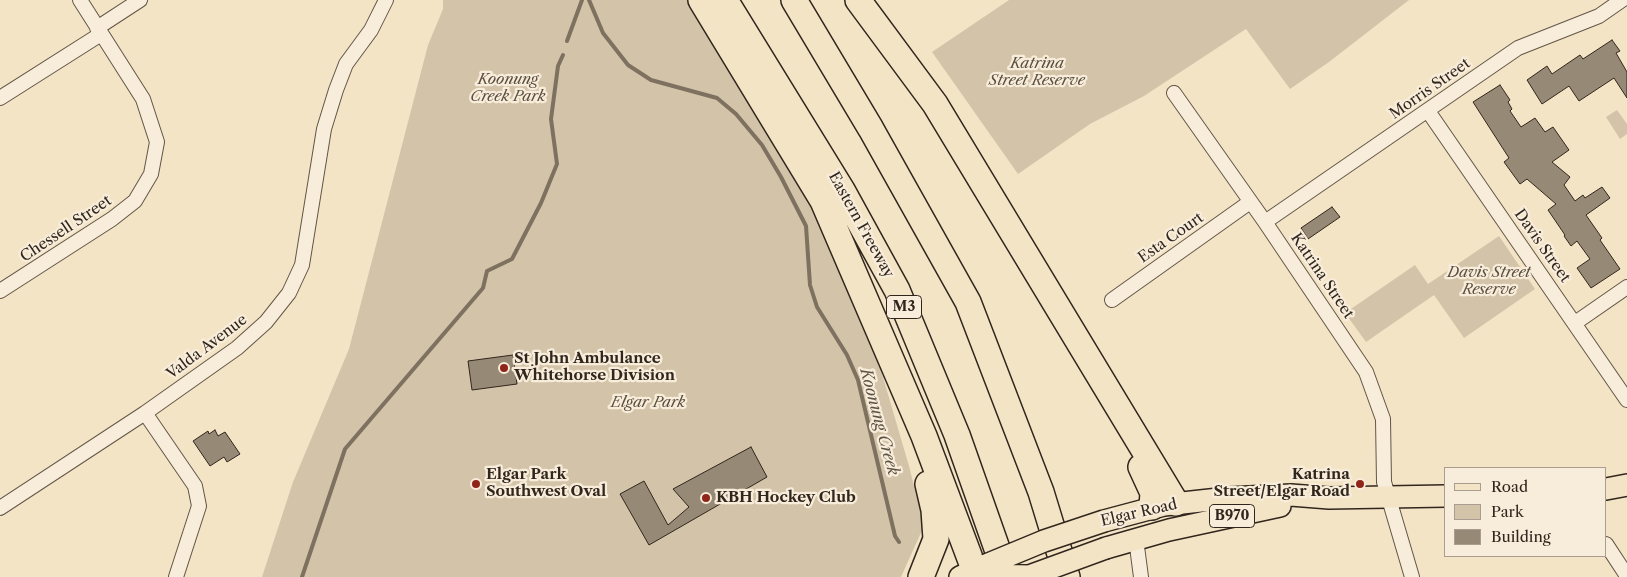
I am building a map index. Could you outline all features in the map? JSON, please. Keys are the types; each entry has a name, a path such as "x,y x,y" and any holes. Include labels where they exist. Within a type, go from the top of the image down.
{"highway":[{"path":"701,0 824,201 910,407 924,436 971,561 984,573"},
{"name":"Eastern Freeway","path":"725,0 842,190 897,290 958,435 984,573"},
{"path":"794,0 968,302 1041,492 1067,577"},
{"path":"858,0 935,104 1102,384 1164,505"},
{"path":"910,407 936,525 934,550 921,577"}],"main road":[{"path":"1607,489 1627,485"},
{"name":"Elgar Road","path":"984,573 1044,541 1104,521 1164,505 1267,496 1329,498 1444,496"},
{"name":"Elgar Road","path":"1028,577 1079,556 1136,539 1241,514 1329,498"},
{"path":"1136,539 1164,505"},
{"path":"984,573 1028,577"}],"street":[{"name":"Chessell Street","path":"0,291 112,219 135,201 151,174 157,142 143,100 80,0"},
{"path":"0,98 99,31 140,0"},
{"name":"Valda Avenue","path":"0,508 145,413 237,348 266,322 289,293 302,265 324,129 336,90 346,64 371,30 386,0"},
{"name":"Morris Street","path":"1265,222 1518,48 1598,16 1622,0"},
{"name":"Katrina Street","path":"1174,93 1265,222 1362,365 1373,386 1384,419 1384,482 1412,577"},
{"name":"Davis Street","path":"1428,111 1627,400"},
{"name":"Esta Court","path":"1112,300 1250,202"},
{"path":"1575,323 1627,287"},
{"path":"145,413 195,486 199,506 176,577"},
{"path":"1136,539 1141,577"},
{"path":"1607,546 1627,576"}],"green space":[{"path":"443,0 702,0 786,132 861,302 909,466 924,526 901,577 262,577 293,482 349,349 428,45 443,9"},
{"name":"Katrina Street Reserve","path":"1009,0 1409,0 1329,62 1290,89 1246,29 1144,96 1090,124 1018,174 932,52"},
{"path":"1617,110 1627,124 1627,134 1620,139 1606,117"},
{"name":"Davis Street Reserve","path":"1499,236 1535,289 1464,338 1434,295 1366,342 1345,313 1415,265 1428,284"}],"building":[{"path":"1612,40 1620,51 1616,53 1627,72 1627,98 1614,78 1579,101 1569,86 1542,104 1527,80 1547,66 1552,74 1580,55 1583,59"},
{"path":"1500,85 1510,100 1508,102 1512,109 1510,111 1521,127 1535,118 1545,132 1553,127 1569,150 1552,162 1570,177 1564,185 1575,201 1583,195 1585,198 1602,187 1610,198 1586,215 1620,269 1591,288 1577,268 1590,259 1577,241 1571,246 1564,236 1548,210 1556,204 1527,179 1520,184 1504,162 1509,158 1473,102"},
{"path":"1332,207 1340,217 1308,239 1301,228"},
{"path":"513,355 517,384 472,390 468,361"},
{"path":"215,430 218,436 225,432 240,454 227,462 224,457 210,466 193,441 208,431 209,434"},
{"name":"KBH Hockey Club","path":"751,447 767,477 649,545 620,494 644,481 668,525 689,507 673,489"}],"waterway":[{"path":"567,41 582,0"},
{"name":"Koonung Creek","path":"589,0 603,33 628,65 651,80 717,98 736,114 762,145 781,177 806,226 810,285 817,307 847,355 858,380 895,536 899,542"},
{"path":"302,577 345,449 483,288 487,271 512,259 541,203 557,164 551,119 558,66 563,55"}],"place":[{"name":"St John Ambulance Whitehorse Division","path":"504,368"},
{"name":"Elgar Park Southwest Oval","path":"476,484"},
{"name":"Katrina Street/Elgar Road","path":"1360,484"},
{"name":"KBH Hockey Club","path":"706,498"}],"park label":[{"name":"Koonung Creek Park","path":"508,88"},
{"name":"Elgar Park","path":"648,403"}]}
